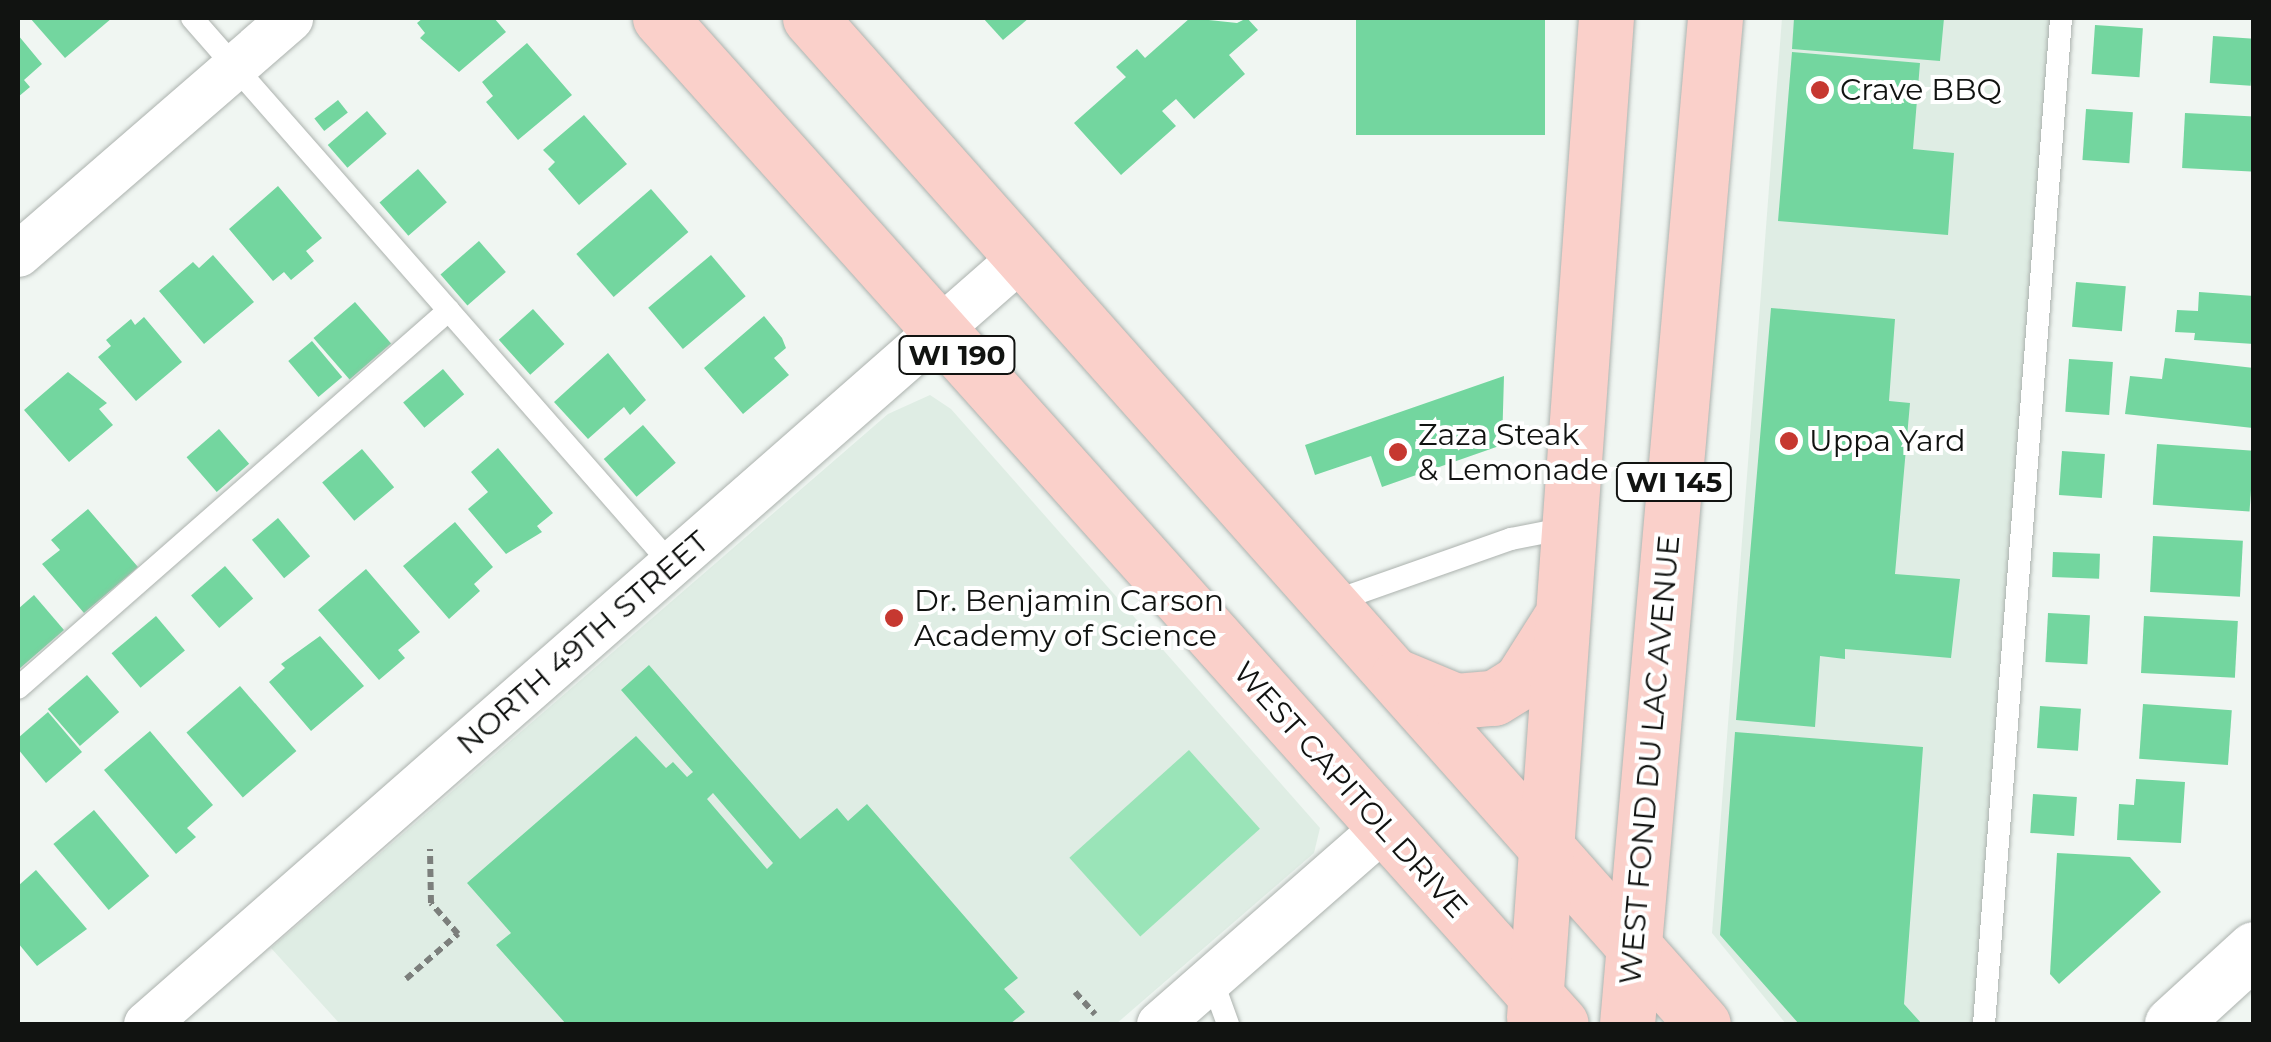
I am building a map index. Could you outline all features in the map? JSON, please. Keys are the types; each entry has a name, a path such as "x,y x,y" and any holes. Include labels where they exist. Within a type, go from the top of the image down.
{"main road":[{"name":"WEST CAPITOL DRIVE","path":"660,18 937,333 1384,827 1543,1015"},
{"path":"810,18 1019,259 1703,1024"},
{"name":"WI 145","path":"1543,1015 1544,846 1606,18"},
{"name":"WEST FOND DU LAC AVENUE","path":"1627,1024 1715,18"},
{"path":"1389,672 1456,702 1494,698 1528,673 1560,620"}],"street":[{"path":"18,254 290,18"},
{"name":"NORTH 49TH STREET","path":"146,1024 1019,259"},
{"path":"1159,1024 1384,827"},
{"path":"2172,1024 2254,949"}],"lane":[{"path":"192,18 672,564"},
{"path":"1984,1024 2062,18"},
{"path":"18,688 448,310"},
{"path":"1327,604 1511,538 1566,528"},
{"path":"1212,980 1228,1024"}],"path":[{"path":"406,980 458,934 432,902 430,850"},
{"path":"1075,992 1095,1014"}],"shaded area":[{"path":"1782,18 2061,18 1984,1024 1786,1024 1712,933"},
{"name":"Dr. Benjamin Carson Academy of Science","path":"930,395 951,409 1320,828 1314,853 1116,1024 340,1024 271,948 888,414"}],"green space":[{"path":"1189,750 1260,829 1140,937 1069,858"}],"building":[{"path":"30,18 112,18 65,58"},
{"path":"423,18 494,18 506,32 459,72 420,38 425,33 417,23"},
{"path":"983,18 1029,18 1003,40"},
{"path":"1190,18 1237,23 1247,18 1258,30 1229,55 1245,74 1194,119 1176,99 1162,111 1176,126 1121,175 1074,123 1126,77 1116,67 1137,49 1145,58"},
{"path":"1356,18 1545,18 1545,135 1356,135"},
{"path":"1794,18 1944,18 1940,61 1792,49"},
{"path":"2095,25 2143,28 2139,77 2092,74"},
{"path":"18,35 42,64 24,80 30,87 18,97"},
{"path":"2213,36 2254,39 2251,86 2210,83"},
{"path":"527,43 572,95 518,140 486,102 493,96 482,82"},
{"path":"1792,52 1920,63 1913,149 1954,153 1948,235 1778,221"},
{"path":"338,100 348,113 324,131 314,118"},
{"path":"2086,109 2133,112 2129,163 2082,160"},
{"path":"367,111 387,134 347,168 328,145"},
{"path":"2185,113 2254,117 2251,172 2182,168"},
{"path":"584,115 627,164 579,205 548,169 555,162 543,150"},
{"path":"418,169 447,202 408,236 380,202"},
{"path":"278,186 322,238 306,251 314,261 291,280 284,272 273,281 229,229"},
{"path":"651,189 688,232 614,297 576,254"},
{"path":"479,241 506,272 467,305 441,274"},
{"path":"213,255 254,302 204,344 159,291 193,262 199,268"},
{"path":"711,255 746,296 683,349 648,308"},
{"path":"2076,282 2126,286 2122,331 2072,327"},
{"path":"2199,292 2254,296 2254,344 2194,340 2195,333 2175,332 2177,310 2198,311"},
{"path":"355,302 391,344 350,380 313,338"},
{"path":"1771,308 1895,319 1889,401 1910,403 1895,574 1960,579 1951,658 1845,649 1845,659 1820,656 1815,727 1736,720"},
{"path":"533,309 564,344 530,375 499,340"},
{"path":"764,316 782,338 786,348 774,358 789,375 743,414 704,368"},
{"path":"144,317 182,362 136,401 98,357 111,346 106,340 131,319 135,325"},
{"path":"312,341 342,377 318,397 288,361"},
{"path":"608,353 646,400 630,415 624,407 588,439 554,402"},
{"path":"2165,358 2254,368 2253,428 2125,414 2130,376 2162,379"},
{"path":"2069,359 2113,362 2109,415 2065,412"},
{"path":"443,369 464,394 424,428 403,402"},
{"path":"68,372 107,403 99,409 113,425 69,462 24,410"},
{"path":"1504,376 1502,445 1382,487 1371,456 1315,475 1305,445"},
{"path":"643,425 676,463 637,497 604,459"},
{"path":"219,429 249,464 217,492 187,457"},
{"path":"2157,444 2254,451 2250,512 2153,505"},
{"path":"498,448 553,513 537,526 542,532 506,554 468,509 488,492 471,472"},
{"path":"362,449 394,487 354,521 322,482"},
{"path":"2062,451 2105,454 2102,498 2059,495"},
{"path":"88,509 138,567 84,613 42,564 60,550 51,540"},
{"path":"278,518 310,556 284,578 252,540"},
{"path":"455,522 493,567 474,584 480,591 449,619 403,566"},
{"path":"2153,536 2243,541 2240,597 2150,592"},
{"path":"2053,552 2100,554 2099,579 2052,577"},
{"path":"225,566 253,598 219,628 191,596"},
{"path":"366,569 420,632 398,650 405,658 379,680 318,610"},
{"path":"34,595 64,630 18,670 18,609"},
{"path":"2048,613 2090,615 2087,664 2045,662"},
{"path":"156,616 185,650 140,688 112,653"},
{"path":"2144,616 2238,621 2235,678 2141,673"},
{"path":"320,636 364,686 311,731 269,682 285,668 281,664"},
{"path":"649,665 800,839 837,808 848,821 867,804 1018,978 1004,989 1025,1012 1010,1024 566,1024 496,945 511,933 467,883 636,736 666,768 673,762 687,777 693,772 621,690","holes":["713,793 773,863 767,869 707,799"]},
{"path":"87,675 119,712 80,746 48,709"},
{"path":"240,686 296,751 243,797 186,733"},
{"path":"2143,704 2232,710 2228,765 2139,759"},
{"path":"2040,706 2081,709 2078,751 2037,748"},
{"path":"48,712 82,752 46,783 18,749 18,738"},
{"path":"150,731 213,805 187,828 196,837 176,854 104,770"},
{"path":"1735,732 1923,747 1904,1004 1922,1024 1799,1024 1720,935"},
{"path":"2136,779 2185,782 2181,843 2117,840 2119,804 2134,805"},
{"path":"2033,794 2077,797 2074,836 2030,833"},
{"path":"94,810 149,876 109,910 53,844"},
{"path":"2057,853 2130,857 2161,892 2059,984 2050,974"},
{"path":"36,870 87,929 37,966 18,943 18,886"}],"place":[{"name":"Crave BBQ","path":"1820,90"},
{"name":"Uppa Yard","path":"1789,441"},
{"name":"Zaza Steak & Lemonade","path":"1398,452"},
{"name":"Dr. Benjamin Carson Academy of Science","path":"894,618"}]}
